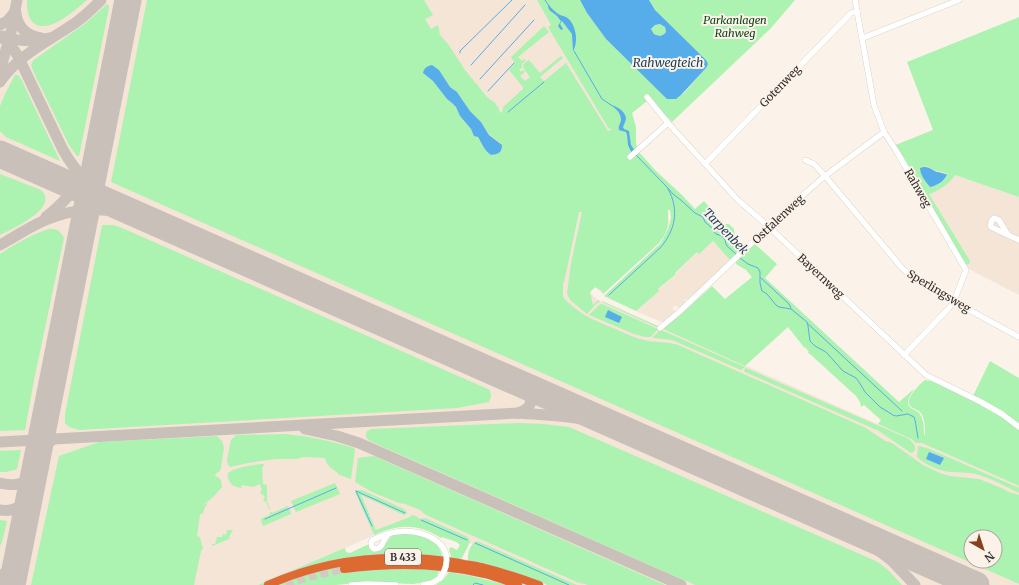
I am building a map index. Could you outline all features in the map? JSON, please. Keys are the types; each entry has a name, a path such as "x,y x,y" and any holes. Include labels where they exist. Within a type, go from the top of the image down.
{"highway":[{"name":"B 433","path":"268,585 306,570 340,562 370,558 402,557 436,560 480,567 539,585"},
{"name":"B 433","path":"344,569 373,565 409,564 440,566 486,574 518,585"}],"street":[{"name":"Rahweg","path":"855,0 874,106 884,132 965,269 954,301 904,355"},
{"path":"863,38 959,0"},
{"name":"Gotenweg","path":"705,164 851,14 857,10"},
{"name":"Bayernweg","path":"647,97 668,123 737,199 769,227 927,376 981,402 1002,414 1019,427"},
{"path":"633,155 668,123"},
{"name":"Ostfalenweg","path":"660,328 737,259 769,227 825,176 884,132"},
{"name":"Sperlingsweg","path":"805,160 816,166 825,176 906,273 922,284 1019,337"},
{"path":"1008,235 999,220 991,217 991,227 1008,235 1019,240"},
{"path":"388,534 404,531 415,532 436,540 441,545 446,554 446,566 440,578 432,583 423,585"},
{"path":"351,585 396,585"}],"shaded area":[{"path":"0,0 537,0 612,129 610,130 662,192 669,221 667,229 660,242 603,294 595,287 590,293 598,300 909,438 916,443 922,443 1019,486 1019,585 565,585 411,517 372,532 374,535 258,585 0,585"},
{"path":"952,174 1019,197 1019,295 967,268 927,193"},
{"path":"713,241 730,260 688,300 684,300 686,302 680,308 676,306 673,307 675,312 664,323 636,311 675,275 697,252 699,253"}],"green space":[{"path":"27,0 87,0 59,21 49,25 40,26 33,22 29,16"},
{"name":"Parkanlagen Rahweg","path":"147,0 424,0 433,15 425,19 431,29 438,25 440,35 448,44 465,70 502,113 503,107 523,89 509,70 515,63 511,57 544,26 549,32 518,57 522,61 525,59 526,60 522,64 522,68 519,69 521,72 523,70 525,72 520,76 525,81 530,77 524,69 523,64 529,60 540,73 561,56 563,58 540,77 544,81 566,63 608,131 611,130 610,128 609,129 548,27 551,25 537,0 580,0 587,13 606,39 667,98 683,94 706,68 706,60 655,10 649,0 795,0 771,28 672,122 647,95 647,101 632,113 636,127 636,143 638,151 695,209 704,201 720,224 729,224 734,229 735,236 729,242 738,251 730,260 713,241 699,254 697,252 675,273 676,274 658,289 659,291 636,311 604,296 661,243 668,229 671,218 670,210 668,210 667,227 660,242 603,294 602,291 595,287 590,292 593,305 598,300 600,301 587,314 570,300 567,294 571,263 582,212 579,212 563,284 563,297 588,317 627,334 644,340 678,345 866,428 885,441 892,443 923,465 940,473 950,476 979,479 1019,495 1019,584 985,569 1003,569 1003,529 963,529 963,559 111,182","holes":["432,65 439,70 450,87 457,92 489,134 502,145 483,146 478,137 474,135 460,116 456,107 447,99 433,81 423,73"]},
{"path":"107,4 109,8 79,156 77,156 69,145 31,65 35,59 86,23"},
{"path":"1019,17 1019,197 955,175 944,187 929,194 970,261 969,264 965,265 893,146 933,130 907,62","holes":["926,166 933,170 945,173 947,176 940,183 930,187 922,175"]},
{"path":"660,24 665,27 666,32 660,36 654,34 651,29 655,25"},
{"path":"15,75 18,75 21,79 60,161 6,137 0,131 0,106"},
{"path":"0,174 41,190 45,197 44,204 40,211 23,223 0,235"},
{"path":"102,225 113,225 122,228 490,390 491,396 489,402 457,408 79,430 69,427 65,423 65,414"},
{"path":"48,229 58,230 64,238 25,430 0,431 0,254 23,240"},
{"path":"764,233 765,234 755,244 777,264 765,278 899,402 914,389 911,395 925,380 933,381 971,400 990,361 1019,378 1019,486 922,443 916,443 911,439 878,424 881,420 864,405 861,407 856,396 809,354 809,352 805,347 804,348 788,327 745,366 661,328 678,317 712,286 725,299 752,277 746,270 736,264 736,261","holes":["911,395 910,406 921,413 924,420 924,435 921,415 909,406 908,401"]},
{"path":"602,301 660,327 659,328"},
{"path":"602,304 658,329 651,337 645,337 634,334 589,315"},
{"path":"661,330 745,367 741,370 672,340 653,337"},
{"path":"746,368 907,438 914,444 915,450 911,453 879,431 745,372 744,370"},
{"path":"518,423 569,427 878,562 902,585 695,585 372,442 367,439 366,436 367,431 371,429"},
{"path":"285,434 320,439 354,448 351,479 338,474 328,465 325,458 303,457 297,459 275,459 230,467 228,465 227,459 231,440 236,435"},
{"path":"217,436 222,441 224,448 221,468 219,472 215,474 216,477 221,480 222,487 203,505 208,503 203,514 200,514 197,536 200,537 203,548 201,551 194,585 31,585 59,456 99,442"},
{"path":"918,446 927,448 1019,488 1019,493 979,475 946,471 924,463 917,457"},
{"path":"21,450 17,469 0,472 0,451"},
{"path":"374,456 665,585 588,585 579,583 426,515 420,510 372,492 355,482 358,458"},
{"path":"264,464 262,469 263,484 267,485 267,501 270,509 266,501 265,502 263,499 265,498 263,494 262,495 260,492 262,490 260,484 253,487 242,485 241,488 239,488 231,484 228,479 228,474 233,470"},
{"path":"335,483 340,494 296,512 291,501"},
{"path":"362,490 404,509 407,512 404,515 361,495 376,530 414,515 420,519 425,518 468,537 470,542 462,558 452,560 449,549 451,547 457,550 460,545 458,543 442,537 441,538 424,530 400,527 374,535 355,492"},
{"path":"288,506 291,514 263,526 261,520 262,518 270,515 270,512 272,513"},
{"path":"0,520 7,521 0,546"},
{"path":"227,530 233,530 229,537 230,538 212,546 212,544 215,544 217,537 222,537 223,534 226,535"},
{"path":"407,533 425,538 436,544 440,547 439,548 443,558 382,555 265,585 258,585 345,548 346,552 350,553 369,544 373,551 380,551 393,535"},
{"path":"477,541 577,585 547,585 538,581 468,561 468,555 472,544"},
{"path":"326,568 440,570 437,575 438,576 430,581 413,584 367,582 336,585 275,585"},
{"path":"449,572 507,585 436,585 444,579"}],"water":[{"name":"Rahwegteich","path":"580,0 649,0 655,10 706,60 708,64 682,94 676,99 667,99 606,39 587,13","holes":["660,24 665,27 666,32 660,36 654,34 651,29 655,25"]},
{"path":"548,4 555,12 566,17 572,24 576,33 576,43 573,51 572,34 562,21 560,24 563,29 561,30 558,26 561,21 550,10"},
{"path":"432,65 439,70 450,87 457,92 470,111 481,122 489,135 502,145 499,153 491,155 487,151 478,137 474,136 471,129 460,116 456,107 447,99 433,81 423,73 426,68"},
{"path":"609,104 619,109 625,115 626,119 623,127 629,131 631,145 635,151 632,154 628,145 626,132 619,130 621,120 619,112"},
{"path":"928,167 947,175 940,183 930,187 921,173 920,168"},
{"path":"608,310 622,317 619,323 605,317"},
{"path":"929,452 944,458 940,465 926,459"}],"waterway":[{"path":"460,53 460,51 512,0"},
{"name":"Tarpenbek","path":"545,0 549,6"},
{"path":"471,65 525,5"},
{"path":"480,79 534,20"},
{"name":"Tarpenbek","path":"574,51 602,99 611,105"},
{"path":"488,91 514,63"},
{"path":"508,112 544,82"},
{"name":"Tarpenbek","path":"636,155 673,194 695,213 703,217 705,222 714,230 716,234 722,236 727,246 736,254"},
{"path":"609,295 660,248 669,235 675,212 672,197 668,189"},
{"name":"Tarpenbek","path":"740,258 748,264 758,268 760,272 762,291 767,294 776,305 791,309 807,322 810,341 815,346 826,352 843,371 856,378 865,392 880,407 896,416 908,414 914,417 918,438"},
{"path":"761,278 789,304 791,308"},
{"path":"807,323 902,411"},
{"path":"265,519 336,488"},
{"path":"356,491 405,513"},
{"path":"356,491 372,526"},
{"path":"421,520 467,540"},
{"path":"475,543 569,585"},
{"path":"473,585 475,583 483,585"}],"taxiway":[{"path":"0,71 11,32 17,0"},
{"path":"0,82 7,72 25,56 79,20 101,0"},
{"path":"0,25 7,21 14,13"},
{"path":"16,13 18,23 21,27 27,33 41,38"},
{"path":"0,36 9,43 18,56 63,150 79,174 100,194 117,205"},
{"path":"3,36 26,41 49,38"},
{"path":"46,217 71,194 84,176 99,146"},
{"path":"0,149 9,157 19,162"},
{"path":"0,245 43,221 69,213 96,210 109,211 149,220"},
{"path":"518,413 527,408 531,402 530,394 524,385"},
{"path":"0,442 518,413 582,419 644,439"},
{"path":"305,429 337,436 359,443 681,585"},
{"path":"38,453 44,445 54,439"},
{"path":"0,483 12,485 22,483 30,477 36,466"},
{"path":"0,510 18,508 28,499 30,494"},
{"path":"834,523 865,540 892,561 915,585"},
{"path":"0,576 11,569 17,560"}],"runway":[{"path":"12,585 128,0"},
{"path":"0,154 976,585"}],"tunnel":[{"path":"286,585 307,577 344,569"}]}
